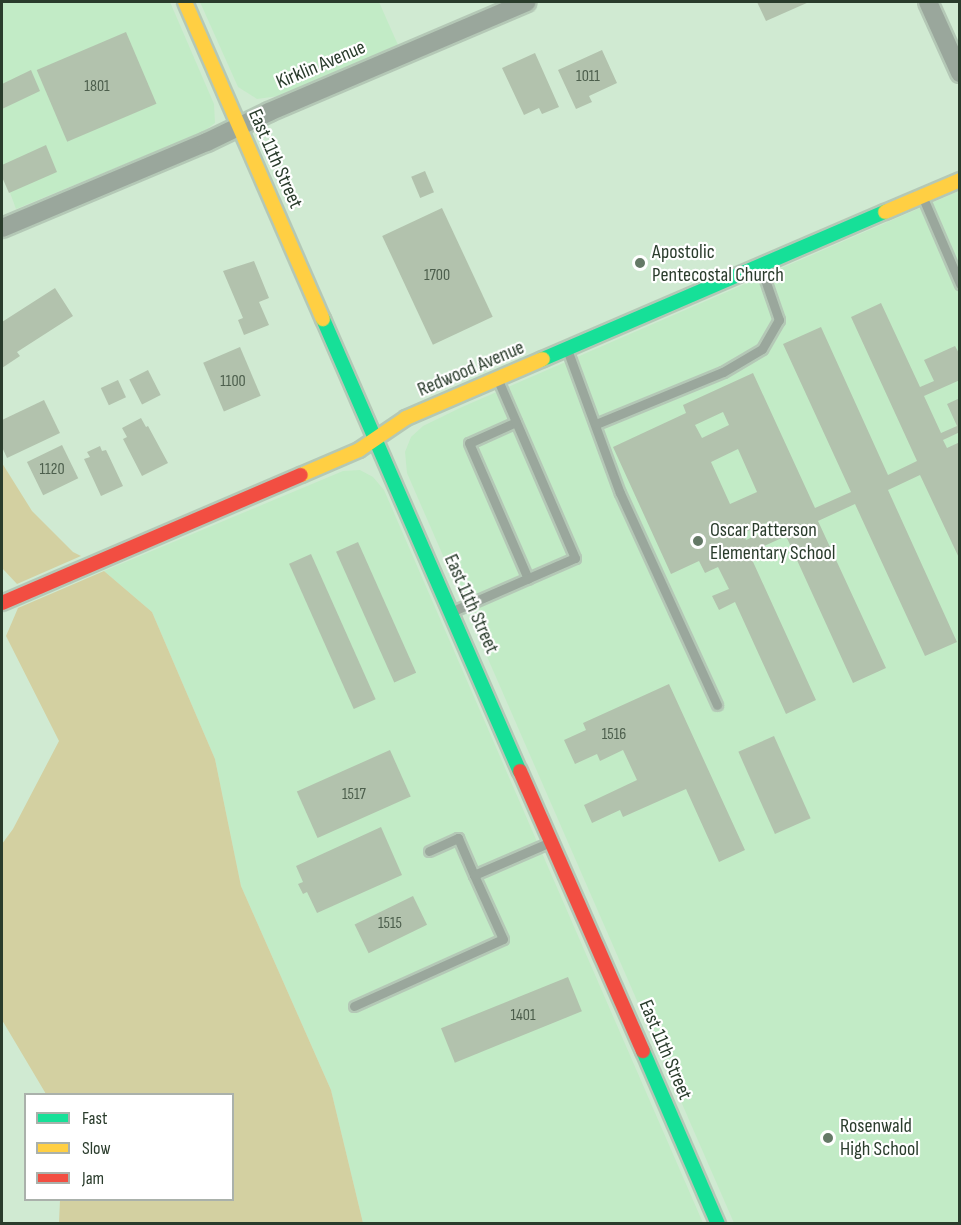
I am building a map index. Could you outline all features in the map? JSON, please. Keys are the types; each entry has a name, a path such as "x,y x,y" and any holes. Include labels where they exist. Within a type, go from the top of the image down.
{"main road":[{"name":"East 11th Street","path":"185,2 453,611 718,1224"},
{"name":"Redwood Avenue","path":"2,603 359,450 406,418 960,180"}],"street":[{"name":"Kirklin Avenue","path":"2,228 207,142 527,2"},
{"path":"928,2 960,73"}],"lane":[{"path":"922,196 960,284"},
{"path":"596,424 723,372 762,349 779,320 761,266"},
{"path":"567,350 620,493 717,705"},
{"path":"453,611 575,558 498,379"},
{"path":"516,422 469,442 528,579"},
{"path":"354,1006 503,939 458,838 429,851"},
{"path":"474,875 553,841"}],"shaded area":[{"path":"2,2 170,2 214,104 215,123 203,132 16,209 2,171"},
{"path":"200,2 379,2 398,45 279,96 257,99 238,87"},
{"name":"Oscar Patterson Elementary School","path":"959,191 959,1223 734,1223 407,473 405,452 411,437 423,426 462,407"},
{"path":"2,463 32,511 73,552 81,556 17,584 2,568"},
{"path":"360,470 373,477 384,490 703,1223 363,1223 331,1090 241,886 215,759 152,612 104,571 343,471"},
{"path":"104,571 152,612 215,759 241,886 331,1090 363,1223 59,1223 60,1201 234,1201 234,1093 45,1093 2,1020 2,844 13,829 59,741 6,636 18,608"}],"building":[{"path":"757,2 809,2 766,21"},
{"path":"126,32 156,104 67,142 37,70"},
{"path":"602,50 617,83 589,96 592,102 576,109 558,70"},
{"path":"535,53 559,107 542,114 539,108 524,115 502,68"},
{"path":"31,70 40,91 2,109 2,84"},
{"path":"46,145 57,172 9,193 2,177 2,165"},
{"path":"425,171 434,192 420,198 411,177"},
{"path":"442,208 493,317 433,345 382,236"},
{"path":"254,261 269,298 259,302 269,325 244,335 238,320 243,318 223,271"},
{"path":"55,288 73,316 17,352 20,356 2,368 2,322"},
{"path":"881,303 920,387 934,381 924,360 955,346 960,355 960,380 924,396 941,433 957,426 947,404 960,398 960,432 943,440 947,448 960,442 960,560 920,475 888,490 957,642 925,656 855,504 818,521 886,668 853,683 786,536 749,553 816,700 786,714 735,602 719,610 712,596 729,589 718,567 705,573 699,561 671,574 613,447 686,413 683,405 753,373 815,508 851,492 783,344 821,327 888,475 917,461 851,317","holes":["723,412 729,425 702,438 695,425","738,449 757,492 730,504 711,462","771,521 774,527 746,540 743,533"]},
{"path":"240,347 261,396 224,411 203,363"},
{"path":"148,370 161,395 142,404 129,380"},
{"path":"118,380 126,397 109,405 101,388"},
{"path":"44,400 60,433 7,458 2,447 2,420"},
{"path":"141,418 146,427 148,426 168,463 142,476 123,439 127,437 122,428"},
{"path":"62,445 78,478 43,495 27,462"},
{"path":"100,446 102,451 106,450 123,486 101,496 84,459 90,457 87,452"},
{"path":"358,542 416,673 394,682 336,552"},
{"path":"311,554 376,699 354,709 289,564"},
{"path":"669,684 745,850 719,862 686,789 623,817 620,810 592,823 584,805 637,780 623,750 600,761 597,754 575,764 564,740 586,730 583,723"},
{"path":"774,736 811,818 775,834 738,752"},
{"path":"390,750 411,797 318,838 297,791"},
{"path":"381,827 402,875 317,913 307,892 303,894 298,884 303,882 296,866"},
{"path":"413,896 427,925 369,953 355,924"},
{"path":"568,977 582,1011 455,1063 441,1028"}],"traffic: fast":[{"path":"543,359 885,212"},
{"path":"323,319 520,771"},
{"path":"643,1051 718,1224"}],"traffic: slow":[{"path":"185,2 323,319"},
{"path":"885,212 960,180"},
{"path":"301,475 359,450 406,418 543,359"}],"traffic: jam":[{"path":"2,603 301,475"},
{"path":"520,771 643,1051"}],"place":[{"name":"Apostolic Pentecostal Church","path":"640,263"},
{"name":"Oscar Patterson Elementary School","path":"698,541"},
{"name":"Rosenwald High School","path":"828,1138"}]}
